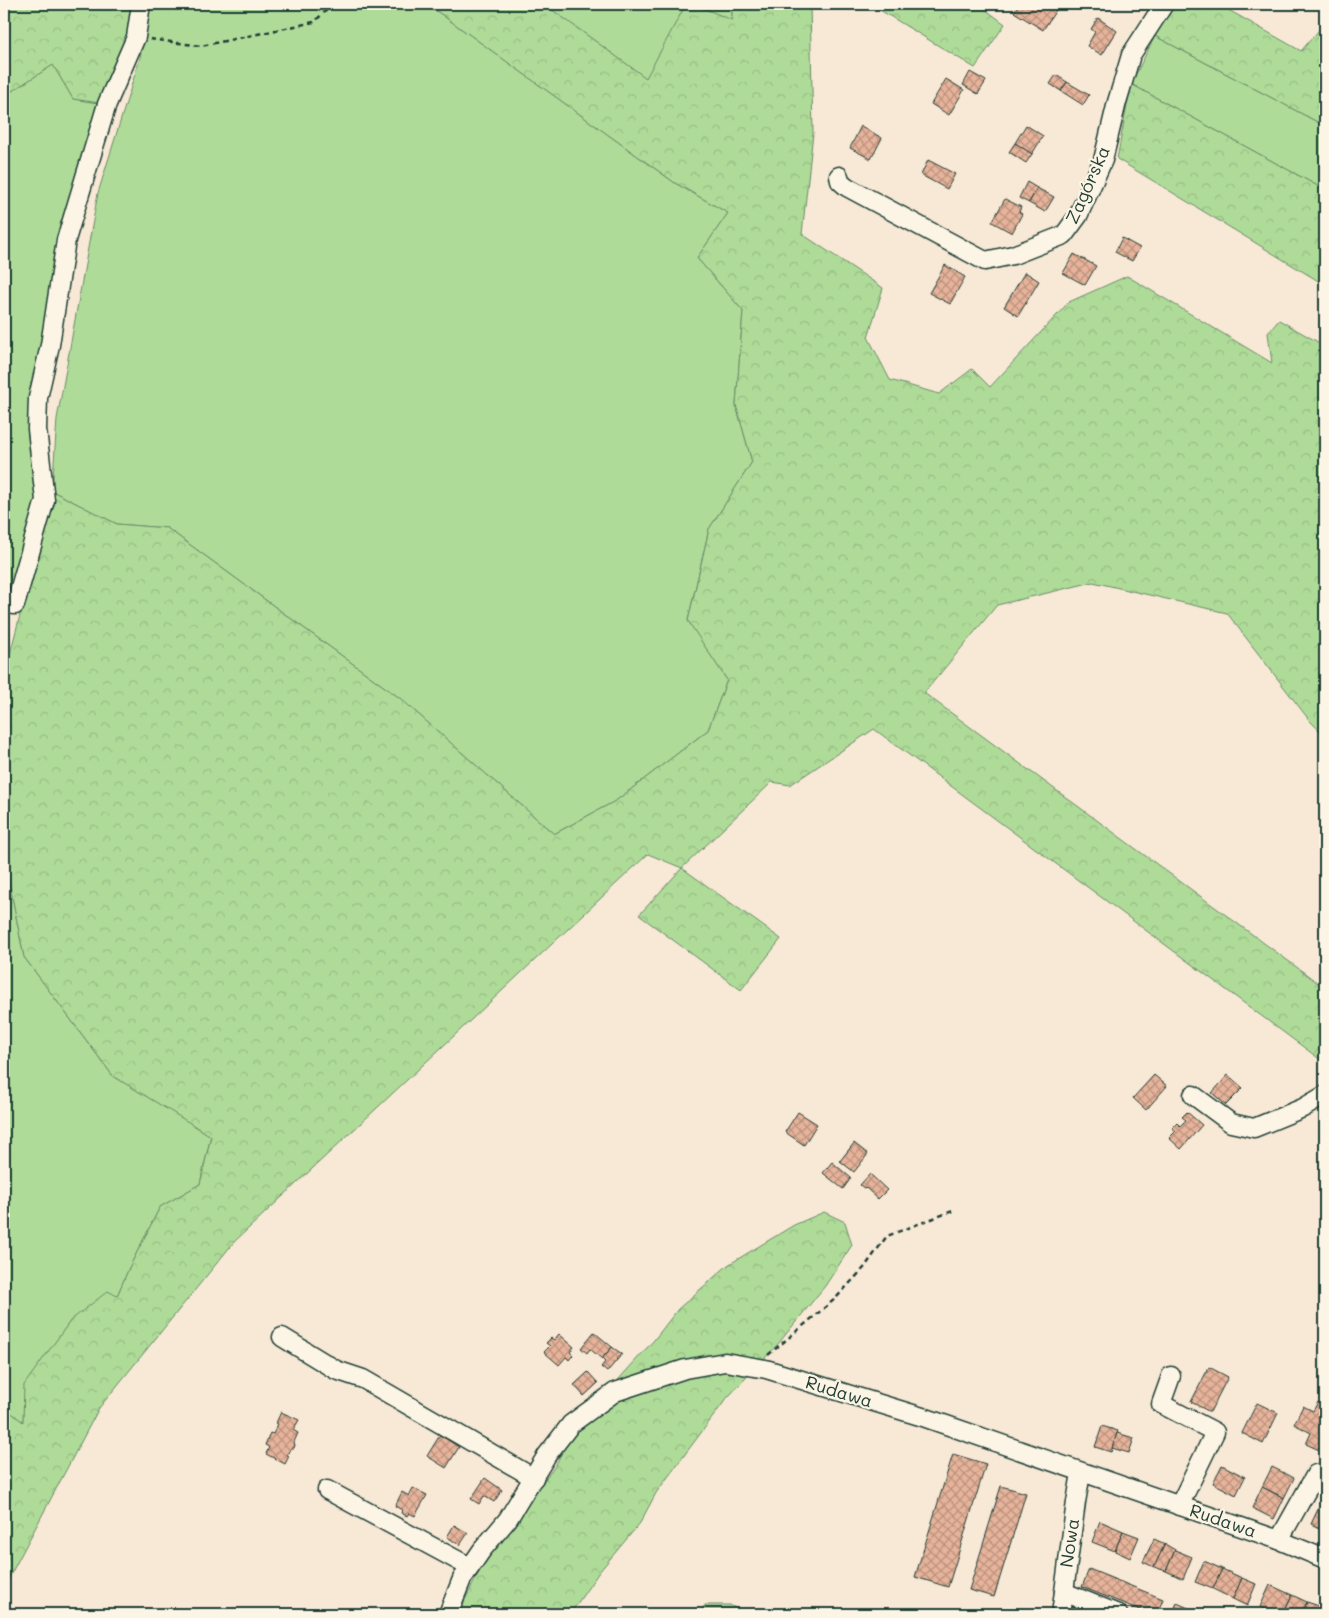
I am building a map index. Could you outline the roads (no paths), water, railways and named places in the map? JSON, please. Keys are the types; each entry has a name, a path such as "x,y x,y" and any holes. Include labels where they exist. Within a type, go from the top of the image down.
{"street":[{"path":"4,604 15,605 45,500 37,430 38,398 50,345 66,240 107,104 136,37 141,4"},
{"name":"Zagórska","path":"839,176 840,181 847,187 985,261 1013,255 1064,235 1078,216 1103,160 1131,55 1164,4"},
{"path":"1194,1095 1231,1123 1254,1128 1303,1108 1325,1095"},
{"path":"282,1337 336,1370 363,1379 534,1478"},
{"name":"Rudawa","path":"448,1614 462,1579 482,1550 508,1519 547,1455 571,1424 615,1392 685,1369 725,1362 754,1367 926,1418 1279,1540 1325,1559"},
{"path":"1171,1376 1161,1404 1215,1432 1179,1506"},
{"name":"Nowa","path":"1061,1614 1081,1473"},
{"path":"1279,1540 1316,1474"},
{"path":"327,1490 470,1567"},
{"path":"1064,1592 1118,1614"}]}
